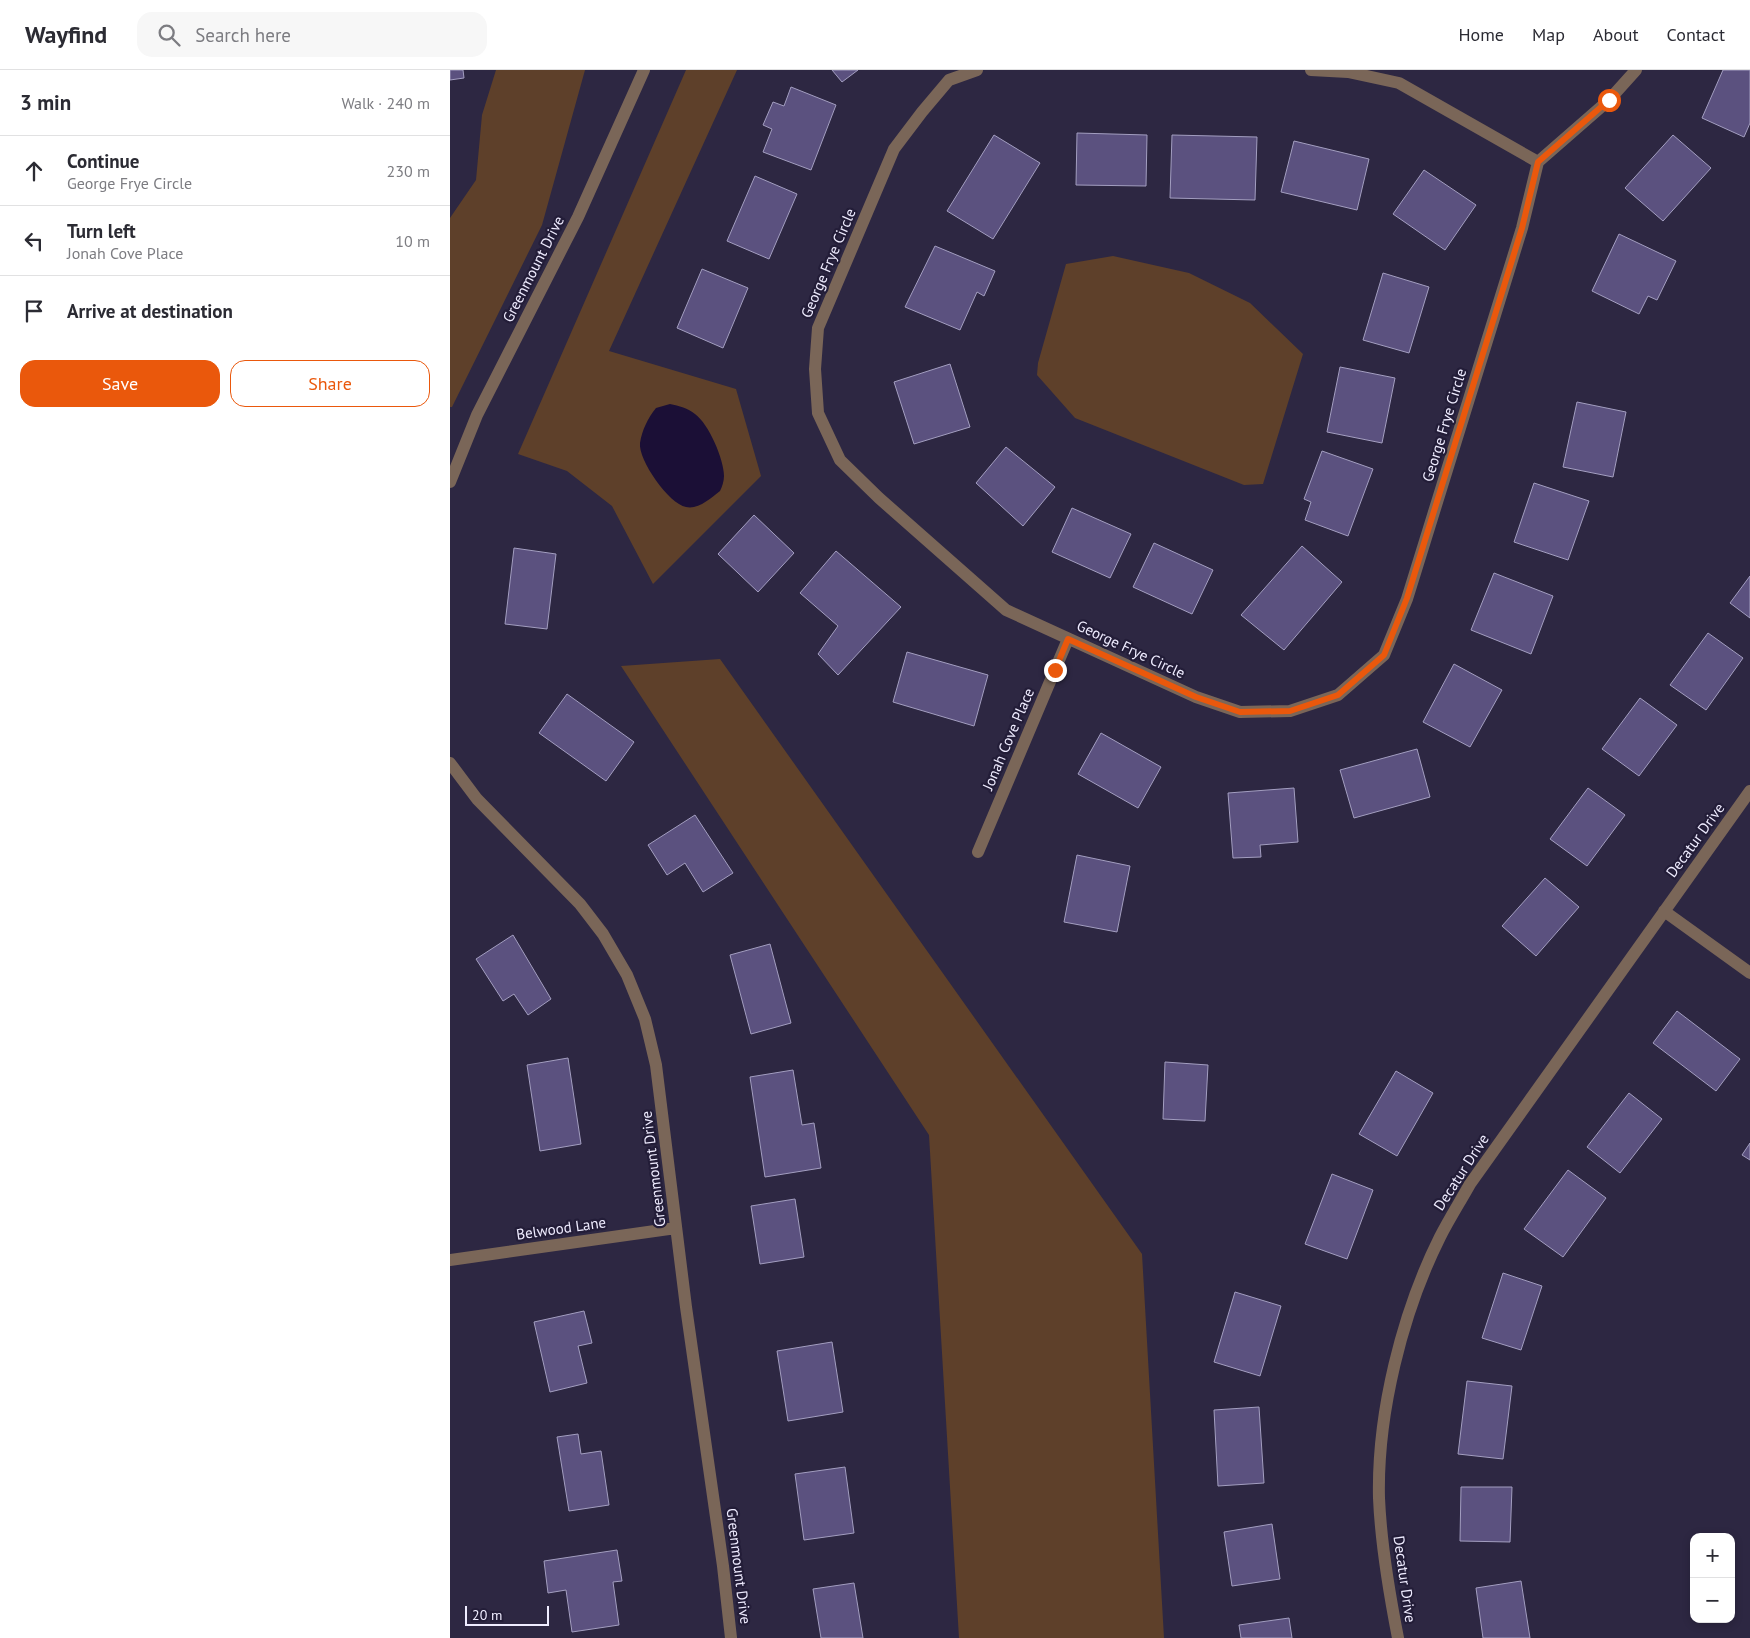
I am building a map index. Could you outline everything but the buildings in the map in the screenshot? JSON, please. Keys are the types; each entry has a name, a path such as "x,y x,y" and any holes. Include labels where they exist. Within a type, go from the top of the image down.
{"street":[{"name":"Greenmount Drive","path":"450,482 477,415 578,217 644,70"},
{"name":"George Frye Circle","path":"977,70 949,80 894,149 818,328 815,368 818,414 840,460 879,498 1006,610 1196,697 1240,712 1290,711 1338,695 1384,655 1413,580 1522,228 1538,162"},
{"path":"1311,70 1348,72 1399,83 1538,162 1609,100 1636,70"},
{"name":"Jonah Cove Place","path":"978,852 1068,639"},
{"name":"Greenmount Drive","path":"450,763 476,799 580,904 603,934 627,975 645,1019 656,1064 676,1228 732,1638"},
{"name":"Decatur Drive","path":"1398,1638 1384,1564 1379,1498 1382,1436 1395,1364 1416,1294 1440,1238 1470,1184 1750,791"},
{"path":"1664,911 1750,973"},
{"name":"Belwood Lane","path":"450,1260 676,1228"}],"shaded area":[{"path":"496,70 585,70 542,225 452,407 450,407 450,218 476,180 482,115"},
{"path":"686,70 737,70 609,351 736,389 761,476 653,584 612,506 567,471 518,454"},
{"path":"1113,256 1189,273 1250,303 1303,354 1263,484 1244,485 1075,418 1037,375 1038,363 1066,264"},
{"path":"670,404 689,410 700,419 715,443 723,469 724,478 720,491 695,507 686,507 679,504 663,490 649,470 641,451 642,433 650,416 656,408"},
{"path":"720,659 1142,1254 1164,1638 959,1638 929,1135 621,666"}],"route":[{"path":"1055,670 1068,639 1196,697 1240,712 1290,711 1338,695 1384,655 1407,598 1522,228 1538,162 1609,100"}]}
